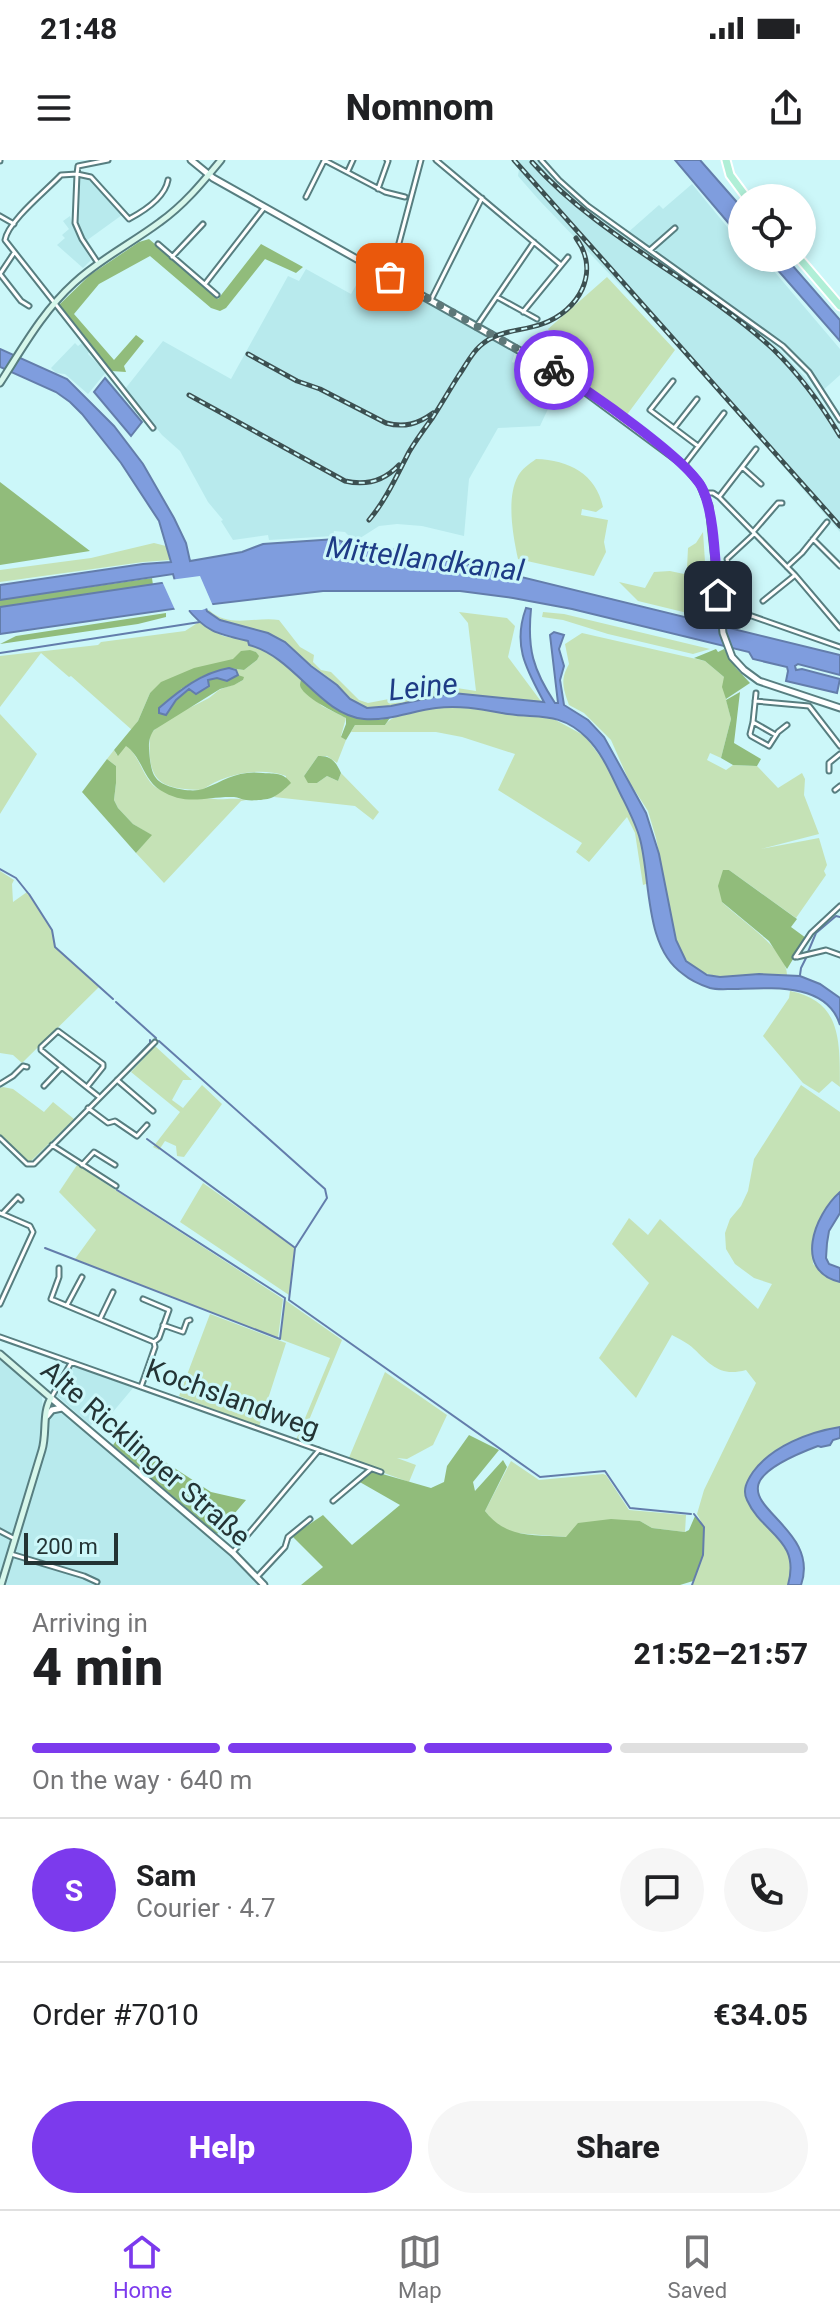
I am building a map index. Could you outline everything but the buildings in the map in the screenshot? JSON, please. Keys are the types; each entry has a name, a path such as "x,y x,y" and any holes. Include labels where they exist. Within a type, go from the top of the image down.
{"main road":[{"path":"0,383 55,303 72,285 184,202 221,160"},
{"path":"726,160 730,175 737,184"},
{"path":"811,272 840,306"},
{"name":"Alte Ricklinger Straße","path":"0,1354 51,1398"},
{"path":"1,1585 45,1441 47,1406 51,1398"}],"street":[{"path":"74,160 78,166 75,223 98,263"},
{"path":"78,166 108,160"},
{"path":"191,160 209,175 561,374 684,465 695,476 709,506 721,623 728,649 738,664 759,681 840,708"},
{"path":"306,197 324,160 378,189 405,197"},
{"path":"348,172 353,160"},
{"path":"378,189 387,160"},
{"path":"390,277 421,160"},
{"path":"436,160 561,265"},
{"path":"541,160 581,200 783,346 809,372 840,420"},
{"path":"153,428 5,238 14,224 61,175 91,177 129,219 158,198 168,185 168,180"},
{"path":"431,300 482,198"},
{"path":"205,284 265,207"},
{"path":"0,216 14,224"},
{"path":"172,257 203,224"},
{"path":"650,250 675,228"},
{"path":"476,327 534,242"},
{"path":"158,244 217,295"},
{"path":"14,253 0,274 21,301 29,306"},
{"path":"523,312 568,257"},
{"path":"497,297 537,319"},
{"path":"673,381 650,410 698,446"},
{"path":"675,427 697,399"},
{"path":"684,465 724,413"},
{"path":"719,497 756,449"},
{"path":"742,467 761,484"},
{"path":"705,493 719,497 795,575 840,628"},
{"path":"731,577 727,559 778,503 782,503"},
{"path":"787,567 827,522"},
{"path":"813,539 840,566"},
{"path":"763,601 795,575"},
{"path":"720,609 729,608 840,647"},
{"path":"756,693 751,736 769,746 787,725"},
{"path":"755,701 807,704 840,746"},
{"path":"753,722 776,735"},
{"path":"829,771 829,763 840,754"},
{"path":"835,790 840,786"},
{"path":"840,906 811,933 795,957 826,950 840,955"},
{"path":"87,1087 103,1067 60,1031 42,1046 42,1051 87,1087 100,1097"},
{"path":"0,1138 30,1165 155,1042"},
{"path":"0,1084 23,1066 27,1067"},
{"path":"44,1086 62,1067"},
{"path":"117,1080 153,1111"},
{"path":"88,1108 108,1123 113,1120 137,1136 147,1125"},
{"path":"52,1145 116,1186"},
{"path":"82,1165 95,1152 115,1165"},
{"path":"0,1304 33,1232 30,1226 1,1213 18,1197 21,1200"},
{"path":"59,1268 51,1299 154,1342"},
{"path":"67,1305 82,1277"},
{"path":"100,1319 113,1292"},
{"path":"143,1299 169,1310 159,1338 154,1342"},
{"path":"179,1340 190,1320"},
{"path":"163,1325 183,1332"},
{"name":"Kochslandweg","path":"0,1337 381,1472"},
{"path":"141,1387 154,1342"},
{"path":"51,1398 72,1362"},
{"name":"Alte Ricklinger Straße","path":"51,1398 233,1553 264,1585"},
{"path":"47,1416 52,1410 63,1408"},
{"path":"233,1553 319,1450"},
{"path":"333,1501 371,1469"},
{"path":"257,1577 285,1547 288,1537 310,1519"},
{"path":"0,1531 15,1539"},
{"path":"11,1554 97,1582"}],"shaded area":[{"path":"511,160 536,160 584,208 742,319 776,346 805,377 840,429 840,532 679,347 539,200 518,176 519,169"},
{"path":"78,178 91,179 122,215 86,241 76,218"},
{"path":"692,184 728,228 728,272 775,272 840,349 840,375 821,392 787,352 625,235 659,205 663,209"},
{"path":"70,216 91,260 83,268 57,245 65,238 62,235 69,229 63,221"},
{"path":"366,268 383,278 389,284 388,289 397,286 515,352 512,362 523,357 562,379 540,426 498,428 469,479 464,536 422,526 397,524 379,526 357,540 345,532 334,531 333,536 269,540 268,535 233,540 180,451 162,435 125,389 163,341 231,379 288,276 299,281 306,269 351,294"},
{"path":"75,343 78,346 82,343 106,372 88,394 65,374 56,373 51,368"},
{"path":"0,1360 42,1395 43,1420 42,1436 0,1577"},
{"path":"77,1366 133,1388 112,1413 99,1402 91,1426 57,1396 72,1368"},
{"path":"59,1409 229,1555 258,1585 4,1585 46,1443 49,1415"}],"green space":[{"path":"149,239 218,299 261,244 303,267 296,273 265,259 226,308 220,311 211,308 150,256 99,284 74,314 114,360 136,335 144,341 124,366 126,372 111,371 59,305 90,275 139,242"},
{"path":"607,277 675,350 626,416 583,383 528,352 551,333 548,329"},
{"path":"536,459 559,462 579,471 599,496 603,507 596,512 582,509 581,515 608,520 604,542 606,552 594,576 518,559 512,495 520,473"},
{"path":"0,482 90,551 0,565"},
{"path":"703,532 705,562 717,622 638,601 619,582 645,588 654,572 684,574 688,548 696,543"},
{"path":"154,543 166,546 170,560 0,582 0,570 91,558"},
{"path":"152,578 153,585 0,607 0,600"},
{"path":"209,610 225,619 279,620 300,647 314,655 313,662 321,670 331,672 359,700 368,703 444,686 476,691 468,623 459,612 507,618 515,626 508,657 545,703 453,693 367,708 350,699 329,678 268,633 229,623 215,617"},
{"path":"543,612 564,614 710,649 693,654 542,617"},
{"path":"166,613 166,617 138,624 0,644 16,636"},
{"path":"199,622 223,636 249,641 250,645 273,655 302,678 300,684 322,706 346,718 341,736 346,740 337,763 327,756 318,756 304,776 317,783 327,776 338,781 341,773 379,812 373,820 355,806 274,797 285,789 286,776 276,773 243,773 221,779 202,790 175,787 158,779 151,763 150,735 170,718 243,680 229,668 244,670 257,660 256,652 244,651 234,659 150,693 132,730 41,653 0,707 0,656 185,631"},
{"path":"582,633 705,661 724,677 731,719 721,758 710,753 707,760 726,770 733,765 757,766 778,788 802,773 805,779 804,795 819,834 761,849 819,838 827,865 826,875 796,918 729,870 722,902 771,945 785,965 787,975 708,974 685,957 676,940 648,811 630,783 611,740 584,713 569,705 565,694 563,680 569,664 565,644"},
{"path":"716,649 718,652 724,649 750,683 726,699 722,687 724,677 705,661 694,658"},
{"path":"250,650 259,656 244,670 229,668 201,677 181,689 166,715 176,700 190,689 196,694 209,686 208,680 217,678 227,681 238,675 244,677 154,730 149,744 151,767 160,782 178,789 192,790 246,773 278,774 291,783 281,792 258,800 179,798 154,785 126,746 118,756 114,750 138,721 150,693 161,682 194,668 233,659 241,651"},
{"path":"302,678 313,690 378,720 390,718 385,725 355,725 346,740 341,737 346,718 306,694 300,685"},
{"path":"740,692 734,743 761,759 757,766 733,765 721,758 731,719 726,700"},
{"path":"460,706 550,717 585,736 608,767 626,805 639,835 649,883 643,885 635,833 627,817 589,862 576,852 582,843 498,790 515,754 436,732 351,732 355,725 385,725 391,719 409,712"},
{"path":"0,714 37,754 0,814"},
{"path":"126,745 150,781 159,789 203,798 246,800 241,801 164,883 136,853 151,835 133,824 114,800 116,766 107,759 114,750 117,755"},
{"path":"318,756 330,758 335,763 341,773 338,781 327,776 317,783 308,783 304,776"},
{"path":"107,759 116,766 114,800 118,808 133,824 152,835 136,853 82,792"},
{"path":"723,870 729,870 797,919 791,927 806,938 787,969 769,941 722,902 718,886"},
{"path":"0,871 14,880 13,902 27,892 52,930 55,947 99,987 22,1063 13,1055 0,1053"},
{"path":"790,991 819,1003 834,1024 840,1087 832,1081 819,1093 803,1083 763,1036 789,998"},
{"path":"155,1046 192,1080 183,1080 172,1100 183,1108 202,1085 222,1104 184,1157 177,1156 176,1146 165,1141 159,1150 153,1147 180,1112 131,1072"},
{"path":"801,1085 840,1112 840,1192 834,1197 812,1247 813,1264 832,1280 840,1282 840,1427 812,1433 785,1445 762,1462 745,1485 748,1502 787,1551 790,1560 788,1585 692,1585 703,1549 703,1531 697,1514 704,1490 756,1383 746,1370 729,1372 717,1368 672,1335 636,1398 599,1358 649,1283 612,1244 629,1218 648,1235 660,1219 758,1309 772,1284 754,1278 735,1264 726,1249 725,1233 748,1191 754,1159"},
{"path":"0,1088 13,1089 44,1112 53,1102 74,1119 27,1165 0,1137"},
{"path":"77,1165 283,1299 278,1338 75,1259 96,1230 59,1192"},
{"path":"203,1183 295,1248 289,1295 180,1222"},
{"path":"285,1300 342,1340 300,1442 296,1440 330,1358 280,1339"},
{"path":"210,1314 286,1343 259,1427 179,1396"},
{"path":"385,1372 447,1415 433,1445 407,1459 397,1458 416,1465 409,1482 348,1460"},
{"path":"469,1435 499,1450 473,1482 475,1491 503,1460 507,1467 485,1511 502,1526 531,1535 566,1537 578,1523 611,1519 640,1521 652,1528 685,1532 695,1516 704,1527 703,1555 693,1581 680,1585 301,1585 323,1567 292,1536 323,1515 352,1545 400,1505 358,1481 372,1471 431,1488 444,1482 447,1466"},
{"path":"120,1436 211,1492 246,1500 217,1534 113,1445"},
{"path":"511,1461 539,1480 606,1475 629,1510 686,1515 685,1532 652,1528 640,1521 566,1537 515,1533 496,1525 485,1511"}],"water":[{"path":"675,160 700,160 728,192 728,222"},
{"path":"780,272 798,272 840,320 840,341"},
{"name":"Mittellandkanal","path":"0,349 67,379 114,426 143,464 174,518 186,543 190,561 242,552 263,544 336,539 468,564 840,655 840,675 798,664 795,666 796,670 840,679 837,693 786,681 787,667 753,659 749,652 572,609 513,598 460,591 323,591 205,605 207,611 220,620 268,633 285,642 350,699 367,708 453,693 544,702 527,668 521,646 522,622 526,608 531,609 533,659 547,691 558,703 550,635 554,632 564,635 559,649 564,666 560,680 564,705 588,720 604,737 646,813 659,854 676,940 686,961 707,975 800,976 820,984 840,998 840,1025 833,1011 810,994 764,988 710,988 689,978 670,962 655,930 640,839 634,822 598,751 587,738 566,723 546,717 461,707 373,719 348,715 320,697 265,651 249,645 248,641 213,631 186,607 0,634 0,607 175,581 173,574 0,600 0,585 171,562 159,521 121,463 82,414 56,392 0,367"},
{"path":"105,378 142,422 131,436 94,392"},
{"path":"229,668 236,670 238,675 227,681 217,678 208,680 209,686 196,694 189,689 176,700 166,715 159,713 159,708 191,683"},
{"path":"840,1192 840,1213 829,1231 826,1258 829,1264 840,1268 840,1282 825,1276 812,1255 816,1228 822,1214"},
{"path":"840,1427 840,1438 830,1445 818,1446 779,1464 761,1480 759,1494 795,1540 803,1560 801,1585 788,1585 791,1570 785,1547 754,1512 745,1493 746,1486 761,1463 781,1448 816,1432"}],"pier":[{"path":"200,576 213,606 176,612 162,581"}],"waterway":[{"path":"0,653 200,622"},
{"path":"0,869 16,878 28,893"},
{"path":"29,894 52,930 55,947 113,999"},
{"path":"808,952 816,933 836,916 840,917"},
{"path":"800,975 806,958"},
{"path":"116,1002 156,1038"},
{"path":"126,1068 150,1040"},
{"path":"159,1041 325,1189 327,1198 295,1248 289,1300 540,1477 605,1471 630,1508 691,1514"},
{"path":"147,1139 294,1247"},
{"path":"45,1248 280,1339 285,1298 117,1190"},
{"path":"692,1585 703,1555 704,1527 694,1514"}],"railway":[{"path":"514,160 840,526"},
{"path":"532,162 588,214 744,324 773,349 810,390 840,436"},
{"path":"369,520 477,349 495,337 555,318 576,300 586,277 583,251 576,238"},
{"path":"248,354 386,423 411,424 433,413"},
{"path":"189,395 345,481 374,481 399,465"}],"way so far":[{"path":"390,277 554,370"}],"route":[{"path":"554,370 658,445 695,476 709,506 718,595"}],"water label":[{"name":"Leine","path":"423,687"}]}
